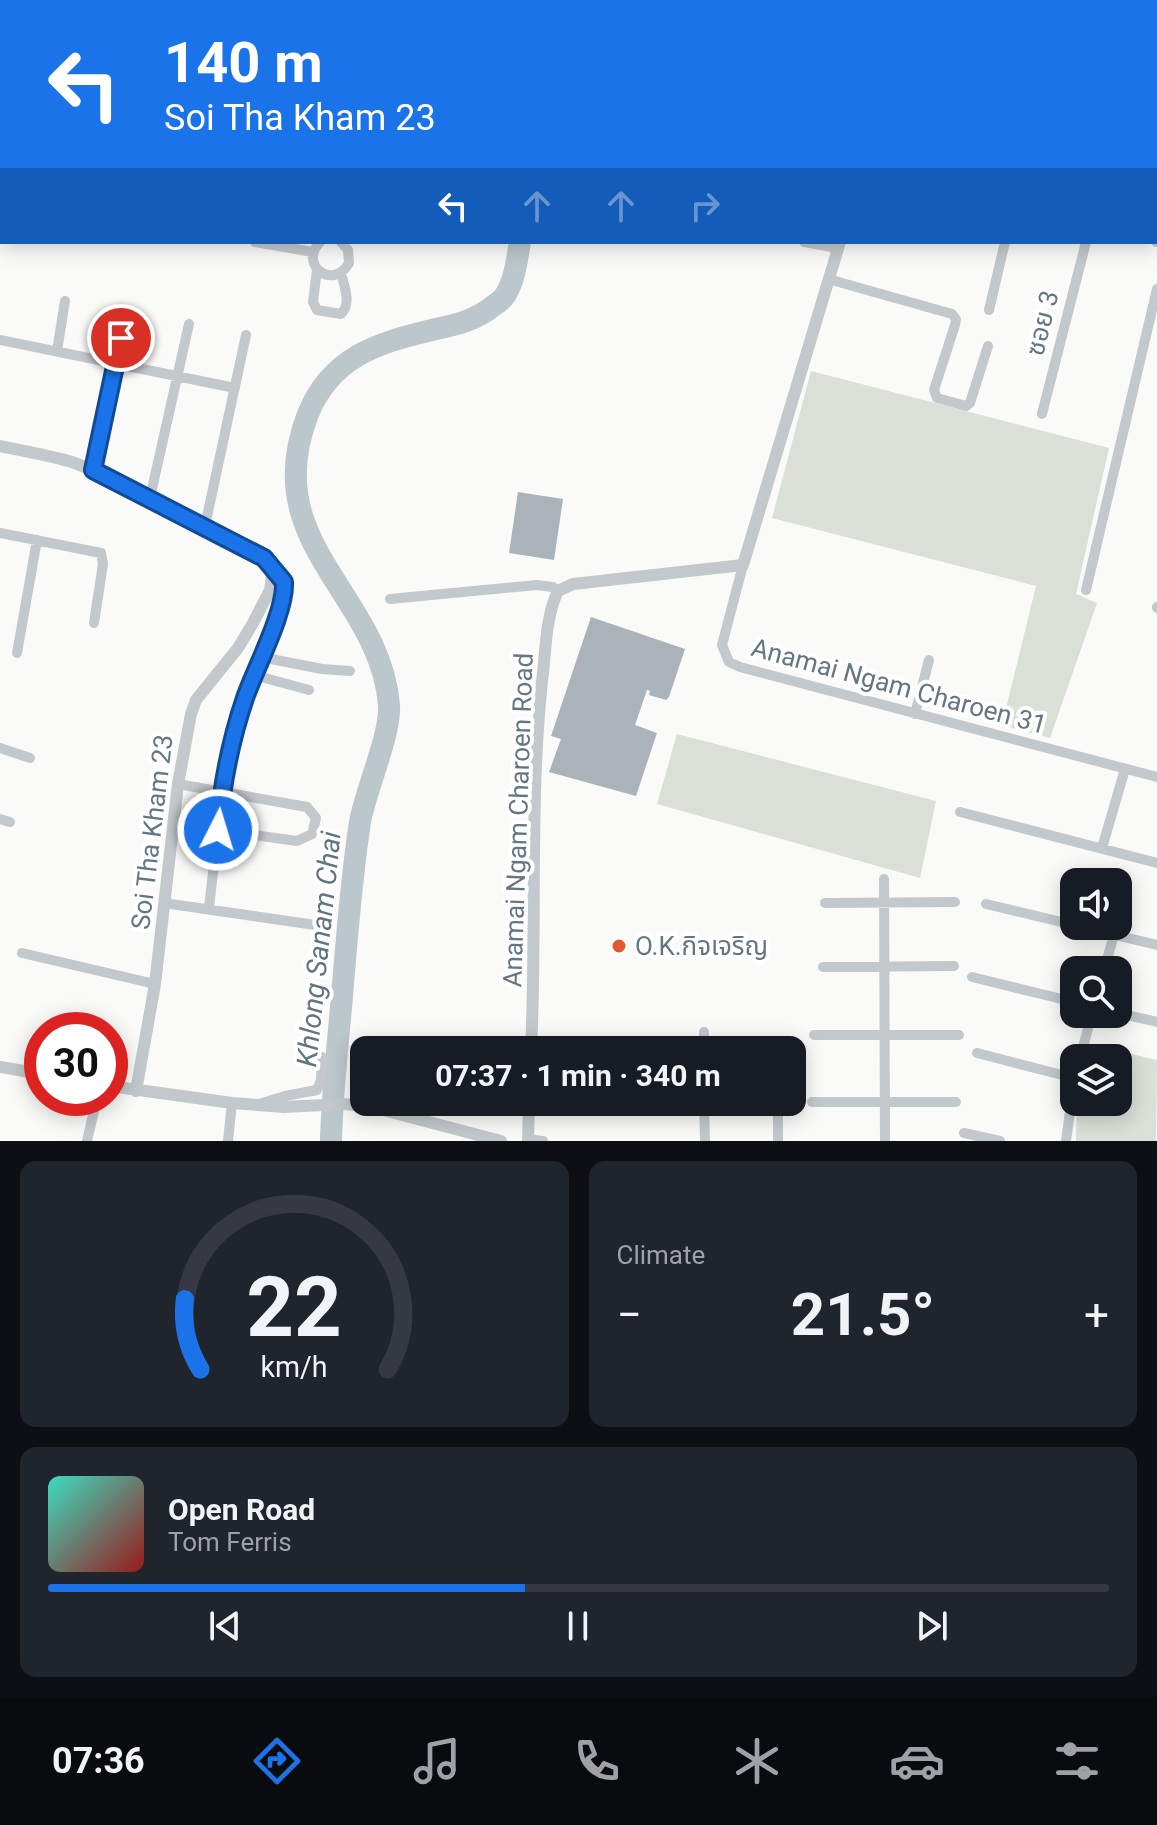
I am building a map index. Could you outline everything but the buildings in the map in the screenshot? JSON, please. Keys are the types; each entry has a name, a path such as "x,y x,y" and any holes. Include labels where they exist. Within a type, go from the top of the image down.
{"street":[{"path":"267,244 313,252"},
{"path":"319,244 313,252 313,262 326,275 341,273 346,268 349,256 342,244"},
{"path":"989,310 1005,244"},
{"name":"ซอย 3","path":"1042,414 1085,244"},
{"path":"390,599 537,585 553,587 558,591 573,584 598,580 743,565 839,245"},
{"path":"317,269 313,302 317,310 324,313 341,314 346,309 341,273"},
{"path":"828,279 952,314 956,319 955,325 934,390 937,398 966,406 970,403 988,346"},
{"path":"1086,590 1157,289"},
{"path":"57,351 65,301"},
{"path":"93,470 127,314"},
{"path":"150,498 189,324"},
{"path":"205,526 246,335"},
{"path":"0,340 235,388"},
{"path":"0,446 93,470 268,561 284,582 285,591 228,753 209,908"},
{"path":"0,533 101,553 103,564 94,623"},
{"path":"17,653 37,540"},
{"name":"Anamai Ngam Charoen 31","path":"743,565 723,636 724,654 729,662 1157,777"},
{"name":"Soi Tha Kham 23","path":"136,1091 155,984 186,732 196,700 238,648 253,623 270,590 273,568"},
{"name":"Anamai Ngam Charoen Road","path":"531,1036 537,740 549,622 558,591"},
{"path":"261,657 350,671"},
{"path":"915,714 929,660"},
{"path":"254,675 309,690"},
{"path":"0,748 30,758"},
{"path":"1102,848 1125,769"},
{"path":"178,784 307,807 316,818 312,834 297,841 218,830"},
{"path":"960,812 1157,863"},
{"path":"884,879 885,1141"},
{"path":"825,903 955,902"},
{"path":"164,903 322,926"},
{"path":"986,904 1060,922"},
{"path":"1132,939 1157,945"},
{"path":"22,953 155,984"},
{"path":"823,967 954,966"},
{"path":"972,977 1060,999"},
{"path":"1132,1016 1157,1022"},
{"path":"814,1035 959,1035"},
{"path":"977,1053 1060,1076"},
{"path":"257,1105 317,1090 321,1080 322,1057"},
{"path":"0,1067 24,1071"},
{"path":"128,1089 257,1105 343,1104 381,1109 501,1141"},
{"path":"812,1102 956,1102"},
{"path":"228,1141 232,1103"},
{"path":"87,1141 93,1116"},
{"path":"529,1116 528,1140 543,1141"},
{"path":"704,1116 705,1141"},
{"path":"778,1116 778,1141"},
{"path":"1066,1141 1069,1116"},
{"path":"964,1133 1000,1141"}],"shaded area":[{"path":"811,371 1109,448 1076,594 1097,603 1050,738 1002,725 1036,586 772,518"},
{"path":"677,734 936,801 920,878 657,804"},
{"path":"1132,1054 1157,1060 1156,1141 1076,1141 1077,1116 1132,1116"}],"waterway":[{"name":"Khlong Sanam Chai","path":"331,1141 357,844 363,809 386,731 389,705 381,666 365,631 309,534 298,499 296,459 308,414 329,379 343,366 375,347 464,322 497,304 512,282 520,244"}],"place":[{"name":"O.K.กิจเจริญ","path":"619,946"}],"route":[{"path":"121,338 93,470 264,558 284,582 282,601 246,695 228,753 218,830"}]}
